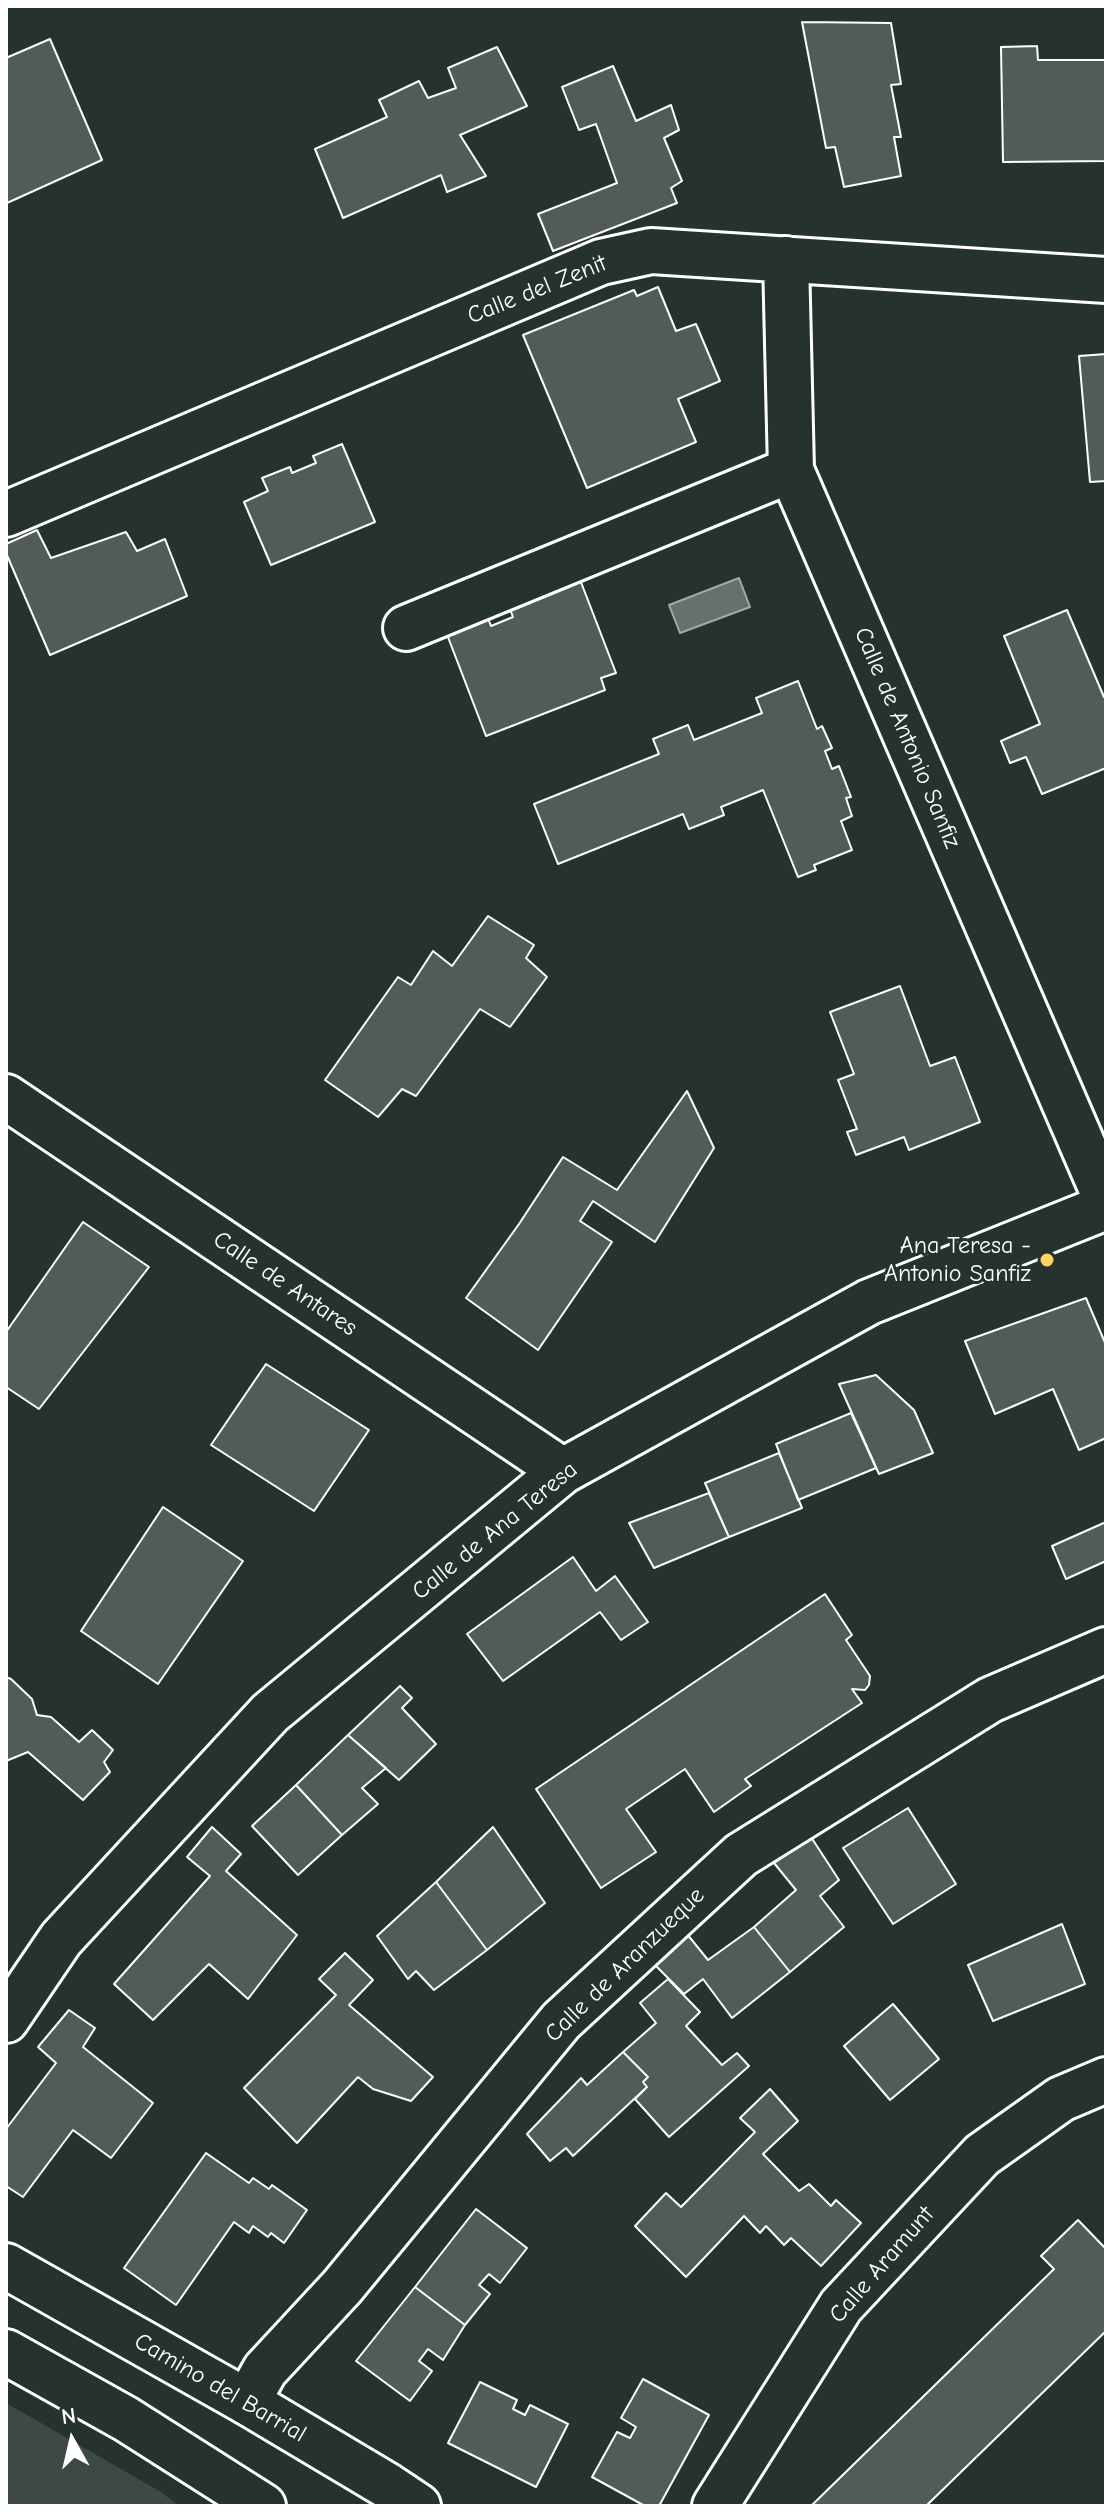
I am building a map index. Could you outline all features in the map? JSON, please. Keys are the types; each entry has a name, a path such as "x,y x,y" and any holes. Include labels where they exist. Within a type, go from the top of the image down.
{"street":[{"name":"Calle del Zenit","path":"6,514 601,262 651,251 1106,280"},
{"name":"Calle de Antonio Sanfiz","path":"786,259 791,470 1106,1199"},
{"path":"406,628 791,470"},
{"name":"Calle de Antares","path":"6,1097 563,1471"},
{"name":"Calle de Ana Teresa","path":"6,2020 61,1939 270,1713 563,1471 869,1302 1106,1207"},
{"name":"Calle de Aranzueque","path":"247,2402 265,2370 342,2287 561,2021 741,1855 990,1700 1106,1650"},
{"name":"Calle Aramunt","path":"715,2506 841,2306 982,2155 1061,2099 1106,2080"},
{"name":"Camino del Barrial","path":"6,2266 247,2402 403,2496 437,2506"},
{"path":"6,2352 126,2419 263,2506"}],"shaded area":[{"path":"739,578 750,607 680,633 669,605"},
{"path":"6,2403 161,2492 179,2506 6,2506"}],"building":[{"path":"802,22 891,23 901,84 891,85 901,137 894,137 901,176 844,187 835,147 826,148"},
{"path":"50,39 102,160 7,203 6,58"},
{"path":"1037,46 1038,60 1106,60 1106,161 1003,162 1001,47"},
{"path":"497,47 527,106 460,135 486,176 447,192 441,175 343,218 315,149 387,117 379,100 419,81 428,98 456,88 448,68"},
{"path":"613,66 636,121 671,105 679,130 664,138 682,181 671,188 677,203 553,251 538,214 617,183 596,124 579,130 562,87"},
{"path":"658,287 676,331 696,324 720,381 678,399 696,442 587,488 523,335 634,290 637,296"},
{"path":"1106,354 1106,481 1090,482 1079,356"},
{"path":"342,444 375,522 271,565 244,502 268,491 262,478 290,467 292,473 316,463 313,456"},
{"path":"37,530 51,558 126,532 137,551 165,539 187,596 50,655 6,553 6,544"},
{"path":"579,577 616,673 601,678 605,690 486,736 446,632 487,616 491,626 513,617 508,604"},
{"path":"1067,610 1106,696 1106,768 1042,794 1026,757 1010,763 1001,741 1040,724 1004,636"},
{"path":"798,681 817,729 822,726 832,748 825,751 832,769 839,766 851,797 846,798 852,816 841,821 852,850 814,865 816,870 798,877 763,790 721,807 724,815 689,829 683,814 558,864 534,804 659,754 653,739 688,725 694,740 762,713 756,698"},
{"path":"488,916 534,945 526,958 547,977 510,1027 480,1009 416,1096 402,1089 378,1117 325,1080 398,977 411,985 433,951 452,966"},
{"path":"900,986 930,1066 955,1057 980,1122 909,1150 904,1137 856,1155 847,1132 857,1129 838,1080 854,1074 830,1012"},
{"path":"687,1091 714,1148 655,1242 593,1201 580,1221 612,1242 538,1350 466,1298 563,1157 617,1190"},
{"path":"83,1222 149,1267 39,1409 6,1387 6,1332"},
{"path":"1086,1298 1106,1345 1106,1438 1079,1450 1053,1389 995,1414 965,1341"},
{"path":"266,1364 369,1430 314,1511 211,1445"},
{"path":"876,1375 914,1410 933,1453 879,1474 839,1384"},
{"path":"851,1413 876,1468 798,1500 776,1444"},
{"path":"779,1453 802,1508 729,1537 705,1483"},
{"path":"709,1493 729,1537 654,1568 629,1523"},
{"path":"163,1507 243,1561 158,1684 81,1631"},
{"path":"1106,1522 1106,1561 1066,1579 1052,1546"},
{"path":"573,1557 596,1591 615,1576 648,1622 621,1640 600,1612 503,1681 467,1634"},
{"path":"825,1594 852,1635 846,1640 870,1676 865,1690 852,1689 862,1703 745,1779 751,1786 714,1812 685,1769 626,1809 656,1852 601,1888 536,1789"},
{"path":"6,1677 32,1699 37,1715 51,1717 79,1742 92,1730 113,1750 104,1762 110,1772 83,1800 28,1752 6,1761"},
{"path":"400,1686 412,1698 402,1708 436,1744 399,1780 348,1735"},
{"path":"348,1735 386,1768 362,1788 378,1804 342,1835 296,1785"},
{"path":"296,1785 342,1835 298,1875 252,1826"},
{"path":"908,1808 956,1884 893,1924 843,1848"},
{"path":"212,1827 241,1854 226,1871 297,1935 248,1999 209,1964 153,2020 114,1984 210,1876 187,1857"},
{"path":"493,1827 545,1903 487,1950 436,1882"},
{"path":"811,1837 839,1880 820,1896 844,1927 790,1972 754,1927 796,1890 774,1863"},
{"path":"436,1882 487,1950 434,1990 416,1971 408,1979 377,1936"},
{"path":"1062,1924 1085,1984 993,2021 968,1965"},
{"path":"754,1927 790,1972 732,2018 703,1979 684,1994 653,1963 687,1934 708,1960"},
{"path":"345,1953 373,1980 349,2005 433,2077 411,2101 373,2089 358,2077 297,2143 244,2088 336,1995 319,1979"},
{"path":"668,1979 700,2012 686,2026 722,2065 737,2053 749,2066 669,2137 635,2099 647,2087 643,2082 648,2077 623,2052 656,2023 640,2003"},
{"path":"893,2004 939,2059 890,2100 844,2046"},
{"path":"69,2010 95,2028 83,2047 153,2103 111,2158 73,2130 23,2197 6,2186 6,2129 56,2063 38,2047"},
{"path":"623,2052 648,2077 643,2082 647,2087 573,2156 566,2148 550,2161 527,2134 581,2078 587,2085"},
{"path":"770,2089 798,2121 763,2154 799,2191 809,2184 831,2206 836,2200 861,2223 821,2266 791,2238 784,2245 766,2226 760,2233 744,2216 686,2277 635,2226 666,2193 681,2207 755,2132 740,2118"},
{"path":"206,2153 249,2183 253,2178 269,2189 272,2185 307,2210 284,2243 271,2233 268,2237 253,2226 249,2233 234,2222 176,2305 124,2268"},
{"path":"476,2209 527,2248 500,2283 489,2274 479,2285 490,2294 465,2325 415,2287"},
{"path":"1078,2220 1106,2249 1106,2331 926,2506 811,2506 1054,2269 1041,2256"},
{"path":"415,2287 465,2325 443,2360 428,2349 419,2361 432,2371 410,2401 356,2361"},
{"path":"643,2379 709,2415 659,2506 645,2506 592,2477 617,2432 630,2438 636,2427 621,2418"},
{"path":"480,2382 517,2400 513,2409 525,2415 530,2405 568,2424 536,2487 448,2443"}],"place":[{"name":"Ana Teresa - Antonio Sanfiz","path":"1047,1260"}]}
